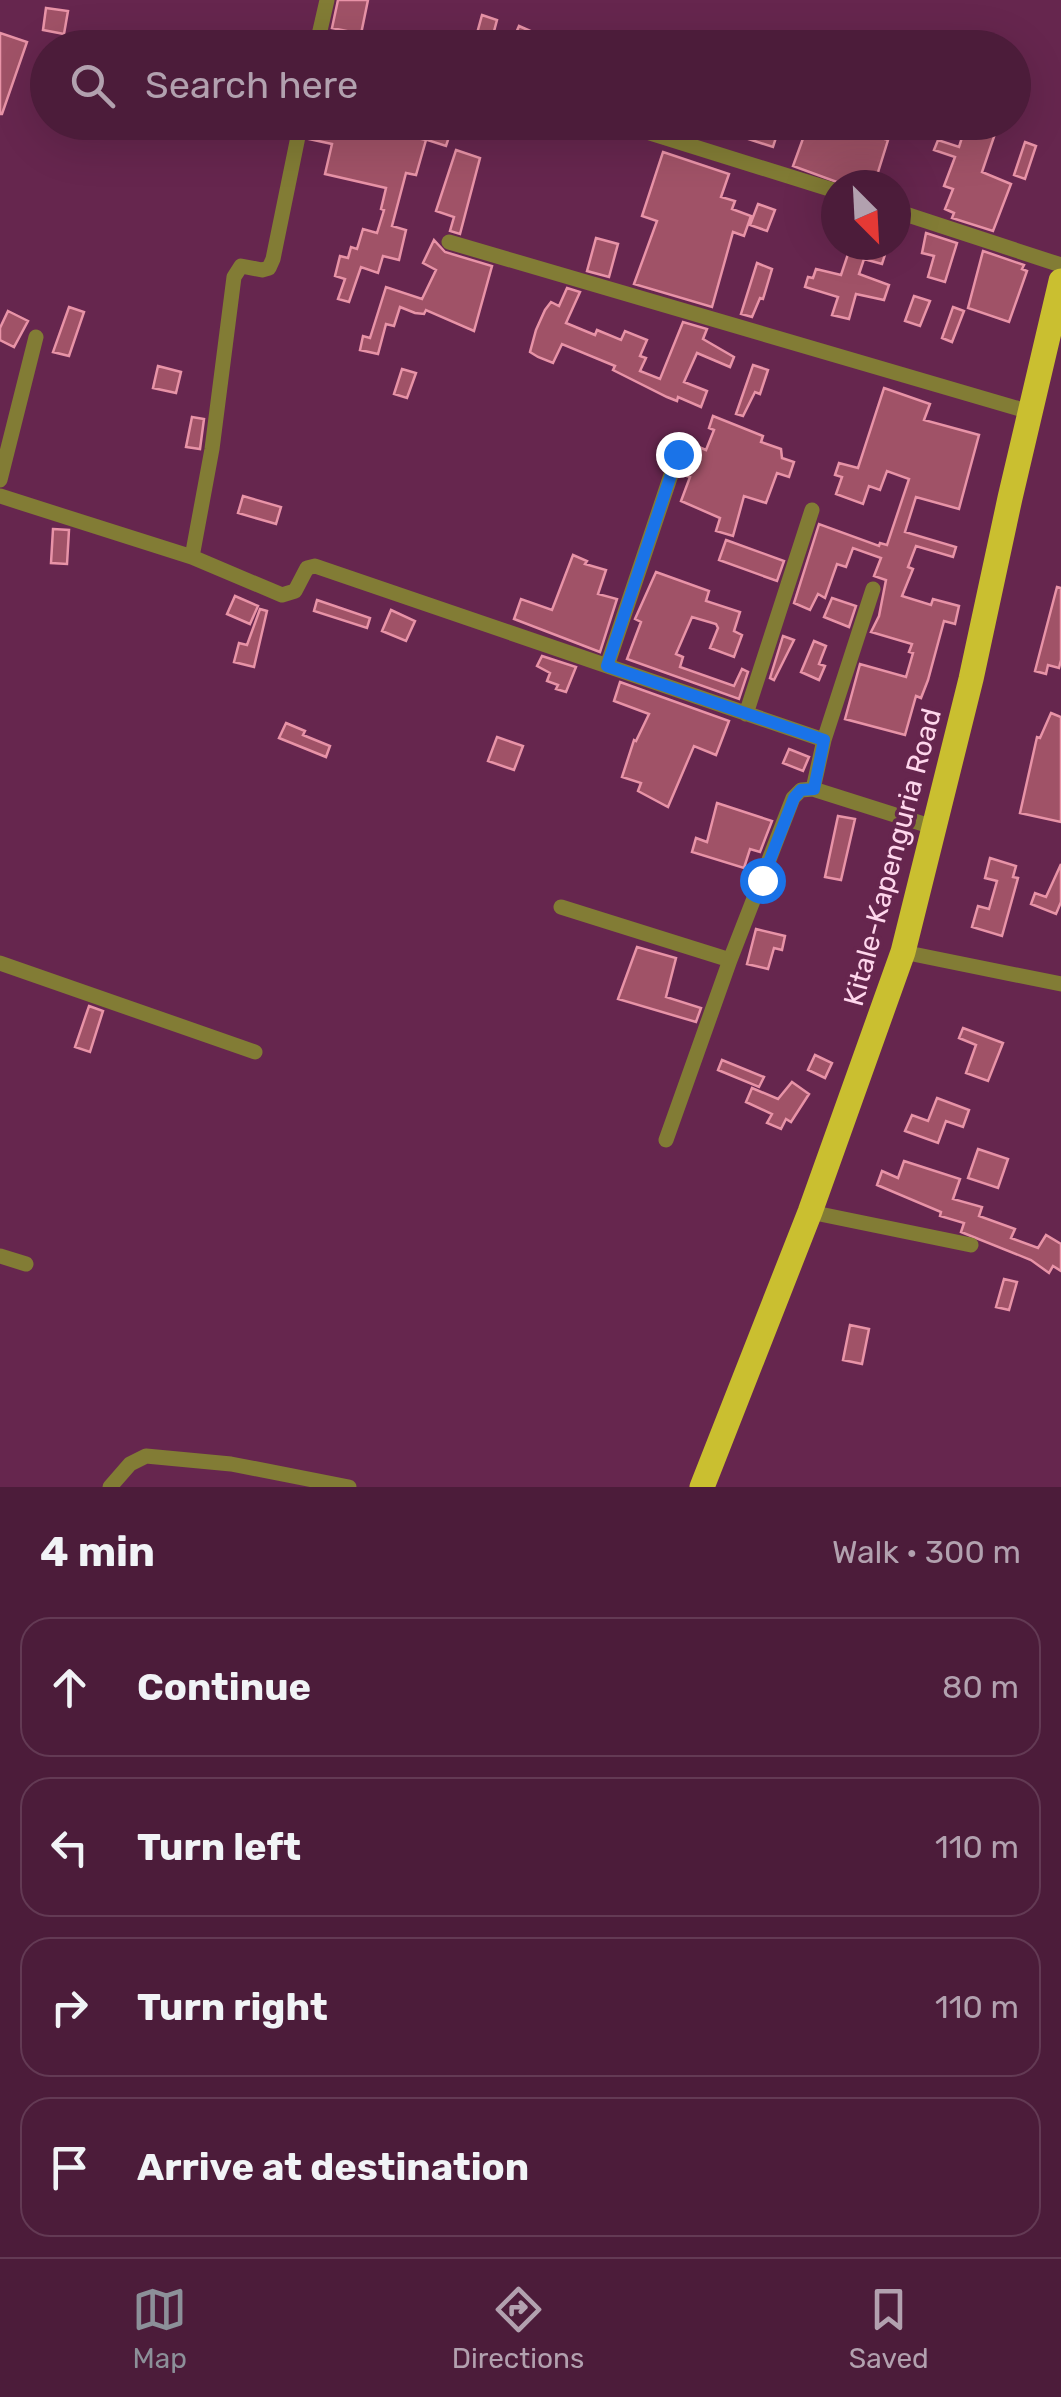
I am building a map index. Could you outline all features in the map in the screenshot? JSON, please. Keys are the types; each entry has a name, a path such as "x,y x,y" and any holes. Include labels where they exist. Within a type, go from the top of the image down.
{"highway":[{"name":"Kitale-Kapenguria Road","path":"702,1487 810,1212 903,952 971,679 1061,281"}],"street":[{"path":"320,30 327,0"},
{"path":"192,558 214,432 234,277 240,266 269,268 297,140"},
{"path":"672,140 821,187"},
{"path":"911,216 1061,264"},
{"path":"448,242 1030,412"},
{"path":"0,480 36,337"},
{"path":"607,666 678,454"},
{"path":"0,496 192,558 282,595 295,591 306,568 315,566 824,740"},
{"path":"746,714 812,510"},
{"path":"814,789 824,740 873,589"},
{"path":"666,1140 730,960 794,798 801,790 814,789 933,827"},
{"path":"561,907 730,960"},
{"path":"903,952 1061,984"},
{"path":"0,962 255,1052"},
{"path":"810,1212 971,1245"},
{"path":"0,1256 26,1264"},
{"path":"110,1487 130,1464 146,1456 231,1464 349,1487"}],"building":[{"path":"338,0 368,0 362,30 332,28"},
{"path":"46,8 68,11 65,30 43,30"},
{"path":"482,15 497,20 494,30 478,30"},
{"path":"0,33 27,42 2,114 0,114"},
{"path":"314,140 426,140 416,175 406,173 392,226 406,230 399,260 383,256 378,273 361,267 349,302 338,299 345,279 335,276 340,256 348,258 351,247 357,249 363,229 377,233 386,188 325,174 332,144"},
{"path":"751,140 775,140 773,147"},
{"path":"802,140 888,140 879,170 821,170 821,176 793,166"},
{"path":"938,140 959,147 961,140 993,140 982,172 1011,184 993,231 952,218 954,213 945,209 953,189 944,186 955,157 934,150"},
{"path":"1025,142 1036,146 1025,179 1014,175"},
{"path":"456,150 480,158 460,234 450,231 454,217 436,211"},
{"path":"663,152 729,174 721,197 735,201 732,209 751,216 744,236 733,232 712,307 634,284 657,221 642,216"},
{"path":"758,204 775,210 767,231 750,225"},
{"path":"926,233 957,243 945,282 928,277 934,256 922,253"},
{"path":"596,238 618,244 609,277 587,271"},
{"path":"434,240 445,252 492,266 474,331 426,310 424,314 415,313 400,307 394,326 386,324 378,354 360,350 363,336 370,338 386,287 422,299 436,270 423,263"},
{"path":"983,251 1024,265 1022,269 1027,271 1009,322 968,308"},
{"path":"846,260 864,260 859,274 889,285 884,300 856,294 849,319 832,315 838,297 805,287 816,269 841,275"},
{"path":"757,263 772,269 763,299 760,298 752,317 741,314"},
{"path":"567,288 580,292 566,323 595,335 597,330 621,340 625,331 647,340 640,356 646,358 640,371 660,379 683,322 707,329 703,339 734,357 730,367 697,353 684,382 707,391 701,407 678,397 677,401 667,397 613,370 615,366 562,344 553,363 538,357 530,352 536,330 545,310 551,302 559,306"},
{"path":"914,296 930,301 920,326 905,321"},
{"path":"69,307 84,312 69,356 53,352"},
{"path":"953,307 964,311 952,342 942,338"},
{"path":"8,311 28,321 14,347 0,340 0,328"},
{"path":"753,365 768,370 760,394 755,392 743,416 736,414"},
{"path":"158,366 181,372 176,393 153,388"},
{"path":"402,369 416,373 407,398 394,394"},
{"path":"884,388 930,404 924,420 979,435 959,509 916,497 905,532 956,547 953,557 916,546 908,567 913,569 902,596 931,605 933,599 959,606 955,624 944,621 928,680 921,698 916,696 905,735 845,719 860,664 906,677 913,653 909,652 912,644 871,632 879,616 886,580 874,576 881,558 853,548 846,567 837,564 825,598 818,594 810,610 794,603 819,524 879,546 887,545 909,479 887,471 880,490 869,486 863,504 836,494 842,477 835,475 839,463 858,468"},
{"path":"713,416 763,436 761,442 781,449 782,458 794,462 789,477 777,473 766,503 744,496 733,536 716,531 720,518 681,501 690,477 683,475 694,445 706,450 714,430 709,428"},
{"path":"192,417 204,419 200,449 186,447"},
{"path":"243,496 281,507 276,524 238,513"},
{"path":"53,529 69,530 67,564 51,563"},
{"path":"726,540 784,561 777,581 719,560"},
{"path":"573,555 587,561 585,564 606,570 598,594 617,599 600,652 514,619 521,599 552,610"},
{"path":"656,572 709,591 706,601 740,612 734,631 742,635 734,657 710,648 716,624 692,617 676,654 683,657 680,667 734,686 742,669 748,672 739,699 627,659 641,622 635,619"},
{"path":"1057,587 1061,588 1061,660 1059,668 1048,665 1046,674 1035,671"},
{"path":"235,596 258,606 250,624 227,614"},
{"path":"832,598 856,606 849,627 824,617"},
{"path":"317,600 370,618 367,628 314,611"},
{"path":"260,609 267,611 254,667 234,662 239,643 247,645"},
{"path":"391,610 415,621 406,641 382,631"},
{"path":"783,636 794,640 774,680 770,678"},
{"path":"814,641 826,646 819,664 825,666 819,680 801,672"},
{"path":"542,656 576,667 566,692 547,681 550,673 537,666"},
{"path":"620,682 729,721 716,755 694,746 668,807 638,791 641,783 622,777 634,740 649,714 614,701"},
{"path":"1051,713 1061,717 1061,822 1020,813 1037,737 1040,738"},
{"path":"286,723 330,746 326,757 279,738"},
{"path":"497,737 523,746 514,770 488,761"},
{"path":"789,749 809,757 803,771 783,763"},
{"path":"717,803 772,821 760,852 750,849 744,868 692,852 696,838 707,842"},
{"path":"838,816 855,819 841,880 825,877"},
{"path":"990,858 1016,866 1013,877 1018,878 1002,936 972,927 978,906 989,909 997,881 985,878"},
{"path":"1061,864 1061,902 1056,914 1031,904 1035,893 1046,897"},
{"path":"756,929 785,936 782,950 774,948 768,969 747,964"},
{"path":"637,947 676,958 666,997 701,1008 696,1022 618,999"},
{"path":"89,1006 103,1011 90,1052 75,1047"},
{"path":"963,1028 1003,1043 988,1081 966,1073 976,1045 959,1038"},
{"path":"815,1055 832,1063 825,1078 808,1070"},
{"path":"722,1060 764,1077 759,1087 718,1070"},
{"path":"792,1082 809,1094 791,1122 786,1119 781,1129 767,1123 772,1114 746,1102 752,1088 778,1099"},
{"path":"937,1098 969,1110 963,1127 946,1121 938,1143 905,1131 912,1115 928,1121"},
{"path":"978,1149 1008,1159 998,1188 968,1178"},
{"path":"904,1161 960,1179 953,1199 982,1207 979,1216 1015,1229 1011,1238 1038,1248 1046,1235 1061,1244 1061,1271 1053,1266 1049,1273 1031,1260 961,1232 964,1223 940,1216 941,1212 877,1185 882,1171 898,1178"},
{"path":"1004,1279 1017,1282 1009,1310 996,1307"},
{"path":"850,1325 869,1329 862,1364 843,1360"}],"route":[{"path":"678,454 607,666 824,740 814,789 801,790 794,798 762,880"}]}
